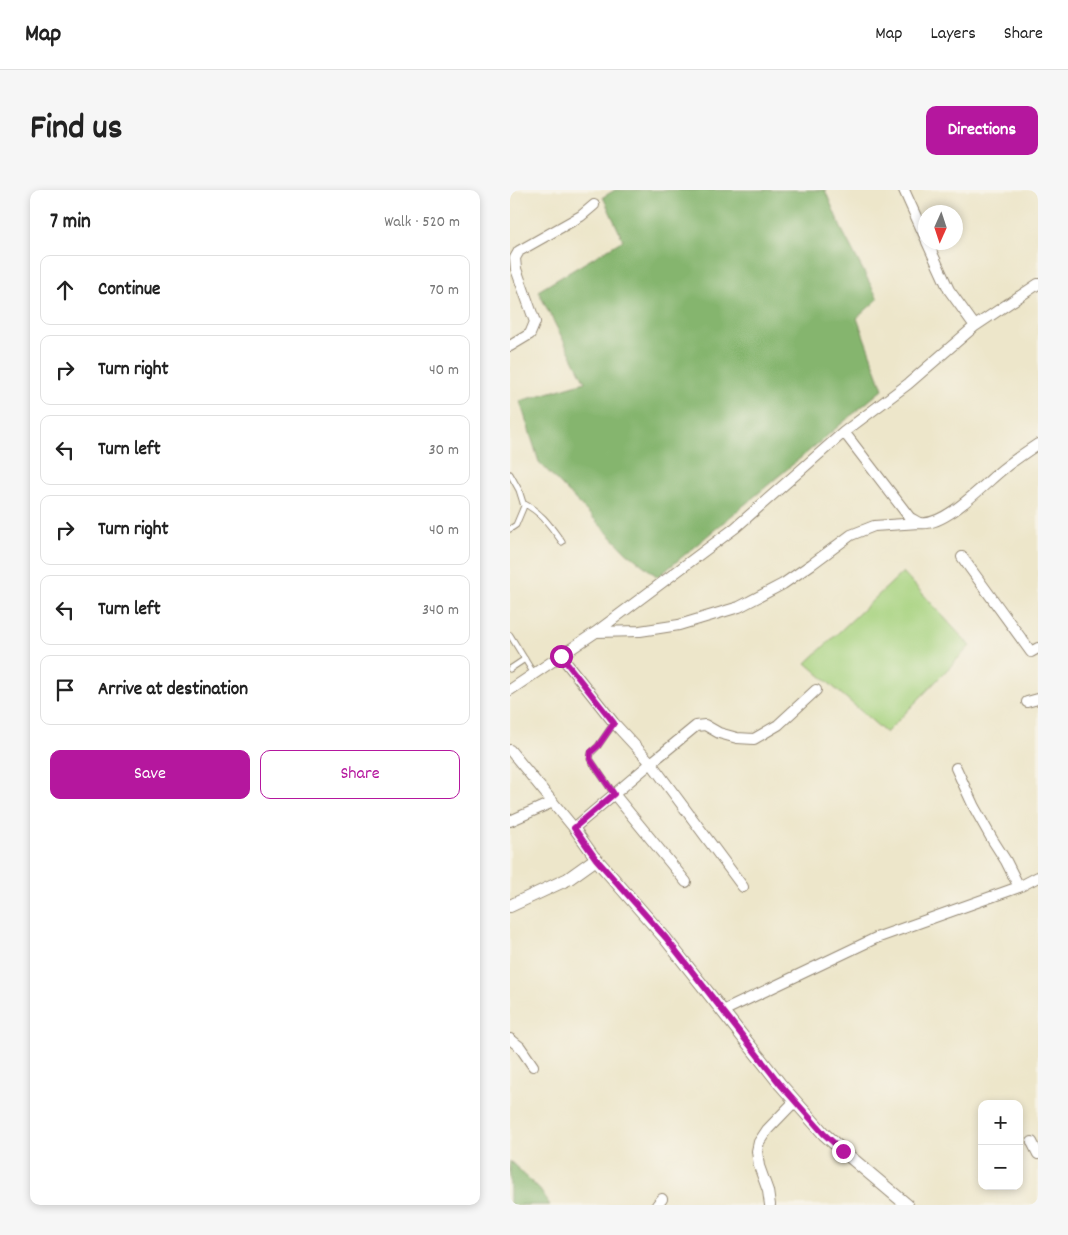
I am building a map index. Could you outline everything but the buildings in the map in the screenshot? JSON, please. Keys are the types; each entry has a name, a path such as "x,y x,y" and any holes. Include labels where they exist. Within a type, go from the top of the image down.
{"street":[{"path":"904,190 918,222"},
{"path":"510,346 530,334 536,322 516,269 515,258 519,251 581,216 594,205"},
{"path":"930,250 949,290 975,326"},
{"path":"510,690 596,632 735,528 844,432 908,384 975,326 1038,284"},
{"path":"844,432 910,518 918,523"},
{"path":"596,632 640,631 679,625 739,607 783,584 851,535 874,526 928,523 944,516 958,508 1003,469 1038,444"},
{"path":"962,557 1031,652 1038,648"},
{"path":"561,656 614,723 652,763 743,887"},
{"path":"574,828 696,726 705,725 719,733 737,738 754,739 778,725 816,690"},
{"path":"1027,702 1038,699"},
{"path":"510,750 574,828 596,859 666,938 795,1101 824,1134 907,1205"},
{"path":"956,768 974,807 1006,860 1019,887"},
{"path":"614,794 686,882"},
{"path":"510,820 553,802"},
{"path":"510,906 568,880 596,859"},
{"path":"723,1011 876,938 1019,887 1038,877"},
{"path":"510,1039 520,1047 533,1066"},
{"path":"770,1205 768,1191 759,1166 757,1150 759,1142 767,1130 795,1101"},
{"path":"1032,1142 1038,1154"}],"lane":[{"path":"510,474 519,490 524,506 516,525 510,529"},
{"path":"523,503 533,508 545,518 562,542"},
{"path":"510,635 534,674"},
{"path":"510,669 525,659"},
{"path":"614,723 598,746 591,752 590,759 614,794"}],"green space":[{"path":"615,190 825,190 841,228 878,299 857,318 883,389 658,577 626,552 539,462 520,401 585,382 538,291 623,240 603,197"},
{"path":"903,572 970,646 886,733 806,663"},
{"path":"510,1161 540,1190 550,1205 510,1205"}],"route":[{"path":"561,656 614,723 598,746 591,752 590,759 614,794 574,828 596,859 666,938 780,1084 824,1134 843,1151"}]}
